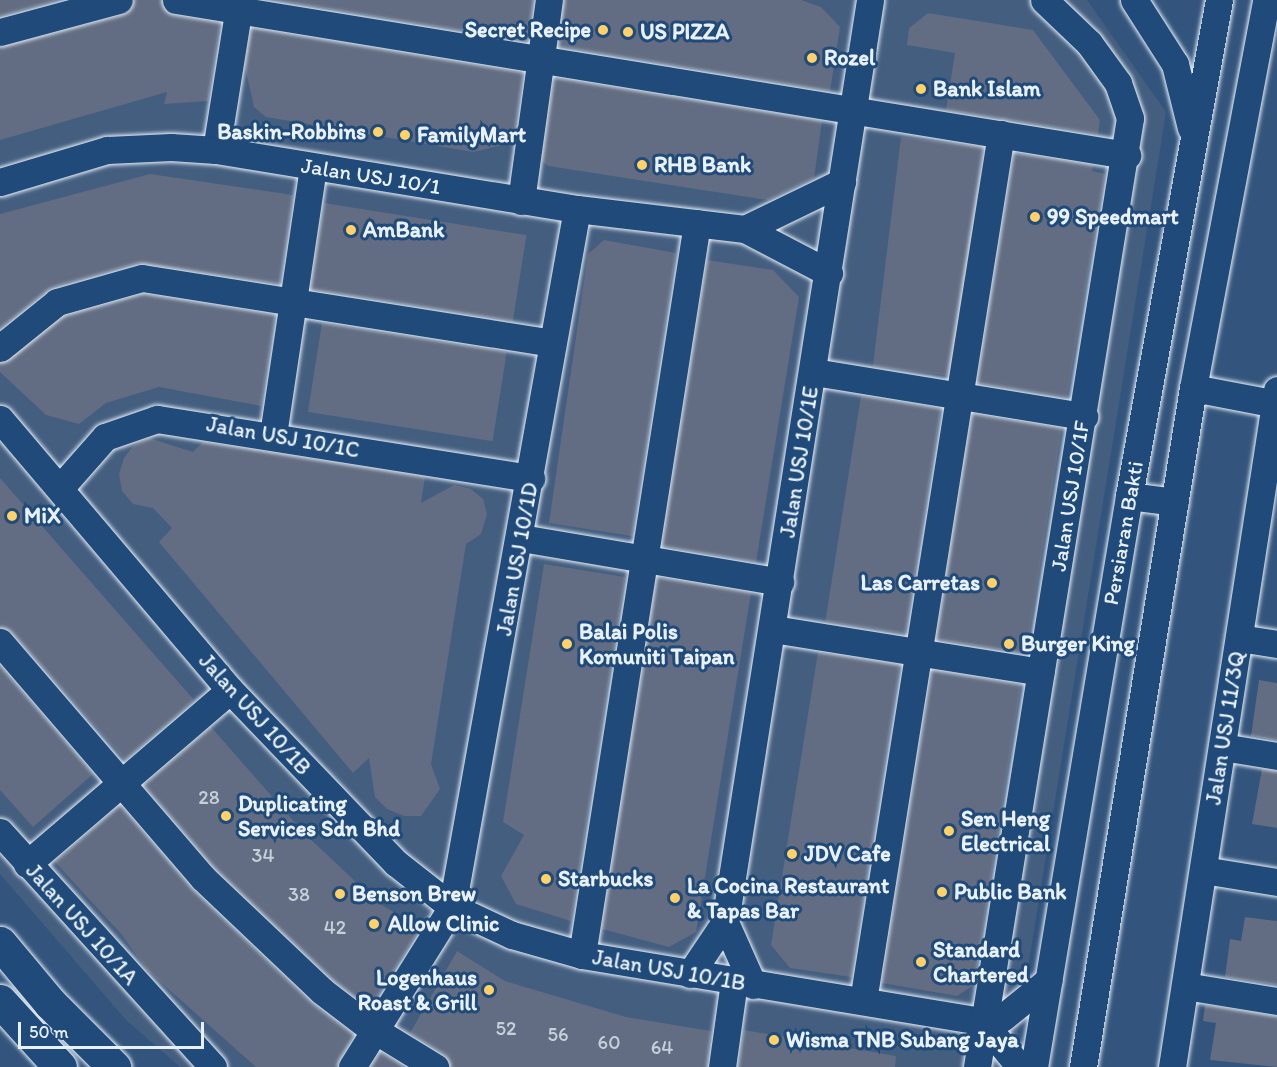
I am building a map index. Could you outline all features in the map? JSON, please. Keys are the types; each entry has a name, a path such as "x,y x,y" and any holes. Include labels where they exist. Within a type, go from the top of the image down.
{"main road":[{"path":"0,943 50,1003 114,1067"},
{"path":"0,1001 60,1067"}],"street":[{"path":"0,32 119,0"},
{"path":"176,0 240,5 540,60 1127,155"},
{"path":"521,201 549,0"},
{"name":"Jalan USJ 10/1E","path":"690,974 725,922 814,372 851,109 870,0"},
{"name":"Jalan USJ 10/1F","path":"982,1021 1127,155 1130,118 1118,83 1089,43 1044,0"},
{"path":"1134,0 1175,64 1194,138"},
{"name":"Persiaran Bakti","path":"1034,1067 1129,496 1219,0"},
{"name":"Persiaran Bakti","path":"1083,1067 1192,388 1266,0"},
{"path":"216,150 240,5"},
{"path":"863,1001 1001,134"},
{"name":"Jalan USJ 10/1","path":"0,182 107,150 171,147 216,150 521,201 745,229 829,273"},
{"path":"273,435 313,168"},
{"path":"745,229 842,182"},
{"name":"Jalan USJ 10/1D","path":"452,907 521,538 552,343 577,209"},
{"path":"582,955 697,223"},
{"path":"0,348 57,302 142,278 552,343"},
{"path":"814,372 1084,416"},
{"path":"1192,388 1276,399"},
{"name":"Jalan USJ 11/3Q","path":"1172,1067 1239,638 1267,521 1276,399"},
{"name":"Jalan USJ 10/1B","path":"0,419 230,690 389,856 452,907 512,935 582,955 982,1021 1002,1018 1048,980"},
{"name":"Jalan USJ 10/1C","path":"60,488 105,437 157,419 273,435 531,478"},
{"path":"1129,496 1175,501"},
{"path":"521,538 780,582"},
{"path":"773,629 1041,672"},
{"path":"1239,638 1277,644"},
{"path":"0,642 122,781 202,878 322,991 375,1031 435,1067"},
{"path":"27,864 230,690"},
{"path":"1222,747 1277,756"},
{"name":"Jalan USJ 10/1A","path":"0,832 213,1067"},
{"path":"1203,870 1277,882"},
{"path":"352,1067 452,907"},
{"path":"722,1067 744,983 725,922"},
{"path":"1185,986 1277,1000"},
{"path":"977,1067 982,1021"},
{"path":"982,1021 1020,1067"}],"shaded area":[{"path":"0,0 1087,0 1166,112 1012,1067 180,1067 126,1020 0,874"}],"building":[{"path":"0,0 58,0 0,16"},
{"path":"134,0 161,0 173,15 220,23 208,101 164,104 167,92 0,140 0,47 123,15"},
{"path":"274,0 533,0 527,41"},
{"path":"564,0 801,0 821,7 840,27 830,91 558,46"},
{"path":"928,13 1033,30 1100,120 1098,134 946,110 955,53 907,45 909,28"},
{"path":"251,28 523,73 515,130 503,145 473,152 266,117 254,107 245,67"},
{"path":"554,78 822,121 814,178 768,200 548,166 542,161"},
{"path":"901,137 983,147 955,376 873,366"},
{"path":"1014,153 1093,165 1092,171 1105,174 1067,397 977,383"},
{"path":"150,174 293,195 280,284 138,263 52,287 0,328 0,214"},
{"path":"324,203 526,235 513,321 310,289"},
{"path":"604,240 676,253 632,536 549,523 588,254"},
{"path":"707,260 773,270 799,297 756,562 662,546"},
{"path":"143,294 275,315 261,406 159,387 106,403 79,424 46,415 0,372 0,363 64,316"},
{"path":"322,323 507,352 493,441 308,412"},
{"path":"861,396 941,409 905,634 825,621"},
{"path":"972,414 1062,428 1026,653 936,639"},
{"path":"149,438 193,452 203,442 425,477 421,503 454,485 471,489 483,499 487,514 481,534 466,544 431,764 440,789 421,816 404,816 387,809 375,797 369,758 353,773 159,542 172,528 153,508 133,504 122,491 119,474 124,458 133,446"},
{"path":"0,478 194,700 125,760 12,632 0,627"},
{"path":"544,564 625,577 571,921 516,904 501,876 524,835 503,822"},
{"path":"657,577 751,593 696,932 669,947 602,929"},
{"path":"818,652 900,665 851,977 790,968 771,945"},
{"path":"0,666 93,774 33,827 0,790"},
{"path":"932,670 1021,685 974,985 957,996 882,983"},
{"path":"1259,680 1277,683 1277,740 1251,736"},
{"path":"211,727 304,833 377,902 420,928 370,1008 332,979 214,867 144,785"},
{"path":"1262,769 1277,771 1277,828 1252,824"},
{"path":"120,805 192,889 311,1003 354,1035 336,1067 256,1067 147,970 122,935 55,862"},
{"path":"1245,917 1277,921 1277,985 1225,977 1230,939 1241,941"},
{"path":"457,951 505,981 626,1017 711,1031 707,1067 451,1067 444,1054 410,1033"},
{"path":"1205,1005 1277,1016 1277,1067 1210,1060 1216,1023 1203,1021"},
{"name":"Wisma TNB Subang Jaya","path":"744,1030 896,1056 895,1067 738,1067"},
{"path":"380,1052 405,1067 371,1067"}],"place":[{"name":"Secret Recipe","path":"603,30"},
{"name":"US PIZZA","path":"628,32"},
{"name":"Rozel","path":"812,58"},
{"name":"Bank Islam","path":"921,89"},
{"name":"Baskin-Robbins","path":"378,132"},
{"name":"FamilyMart","path":"405,135"},
{"name":"RHB Bank","path":"642,165"},
{"name":"99 Speedmart","path":"1035,217"},
{"name":"AmBank","path":"351,230"},
{"name":"MiX","path":"12,516"},
{"name":"Las Carretas","path":"992,583"},
{"name":"Balai Polis Komuniti Taipan","path":"567,644"},
{"name":"Burger King","path":"1009,644"},
{"name":"Duplicating Services Sdn Bhd","path":"226,816"},
{"name":"Sen Heng Electrical","path":"949,831"},
{"name":"JDV Cafe","path":"792,854"},
{"name":"Starbucks","path":"546,879"},
{"name":"Public Bank","path":"942,892"},
{"name":"Benson Brew","path":"340,894"},
{"name":"La Cocina Restaurant & Tapas Bar","path":"675,898"},
{"name":"Allow Clinic","path":"374,924"},
{"name":"Standard Chartered","path":"921,962"},
{"name":"Logenhaus Roast & Grill","path":"489,990"},
{"name":"Wisma TNB Subang Jaya","path":"774,1040"}]}
